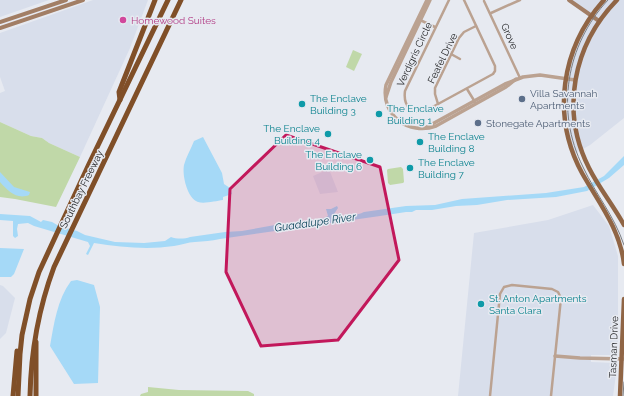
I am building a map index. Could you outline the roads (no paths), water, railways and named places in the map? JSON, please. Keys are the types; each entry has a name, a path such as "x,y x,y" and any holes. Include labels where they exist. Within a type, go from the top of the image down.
{"highway":[{"path":"120,101 119,92 155,0"},
{"name":"Southbay Freeway","path":"18,396 20,354 26,316 35,282 89,164 168,0"},
{"name":"Southbay Freeway","path":"30,396 32,355 38,319 48,285 62,250 181,0"},
{"path":"13,396 18,338 21,326 26,316"},
{"path":"36,396 38,319"}],"main road":[{"path":"0,22 66,0"},
{"path":"0,28 83,0"},
{"path":"569,0 599,21"},
{"path":"604,0 580,33 573,50 565,79 563,94 565,122 577,162 615,230 623,255 624,264"},
{"path":"617,0 599,21 584,48 575,80 573,104 577,139 584,158 624,225"},
{"name":"Tasman Drive","path":"620,396 624,299"}],"street":[{"path":"427,0 391,82 386,97 390,111 402,124 412,128 424,128 506,87 518,79 540,75 575,80"},
{"path":"419,20 430,0"},
{"name":"Verdigris Circle","path":"449,0 405,91 405,102 408,108 416,111 423,112 467,89 493,74 495,71 495,66 464,0"},
{"path":"491,13 520,0"},
{"name":"Grove","path":"484,1 491,13 518,79"},
{"path":"419,20 435,27"},
{"name":"Feafel Drive","path":"438,104 435,88 451,54 461,34 476,26"},
{"path":"451,54 460,59"},
{"path":"467,89 475,103"},
{"path":"490,396 500,294 504,287 512,285 552,289 558,292 561,301 551,396"},
{"path":"555,356 622,359"}],"water":[{"path":"203,137 222,173 224,184 230,188 232,194 223,197 223,200 207,203 201,203 194,200 186,186 184,174 184,165 194,141"},
{"name":"Guadalupe River","path":"624,156 624,165 609,178 587,191 556,197 507,200 432,210 416,210 412,212 214,240 190,242 177,246 134,248 94,243 88,255 86,254 90,246 88,242 28,223 18,224 18,236 15,238 13,236 13,221 0,220 0,214 30,216 41,222 43,220 52,222 85,235 115,242 144,243 165,241 171,237 186,238 322,219 328,216 326,209 331,209 337,206 338,208 334,214 335,218 406,206 435,205 462,199 546,193 584,187 604,176"},
{"path":"0,172 14,187 30,192 29,195 21,196 13,194 0,182"},
{"path":"0,248 24,249 14,274 11,277 0,277"},
{"path":"77,280 94,285 100,307 98,383 74,384 50,346 62,296 71,281"}],"tram line":[{"path":"608,0 582,37 574,58 569,79 569,124 574,146 583,167 615,224 624,245"},
{"path":"623,396 624,382"}],"place":[{"name":"Homewood Suites","path":"123,20"},
{"name":"Villa Savannah Apartments","path":"522,99"},
{"name":"The Enclave Building 3","path":"302,104"},
{"name":"The Enclave Building 1","path":"379,114"},
{"name":"Stonegate Apartments","path":"478,123"},
{"name":"The Enclave Building 4","path":"328,134"},
{"name":"The Enclave Building 8","path":"420,142"},
{"name":"The Enclave Building 6","path":"370,160"},
{"name":"The Enclave Building 7","path":"410,168"},
{"name":"St. Anton Apartments Santa Clara","path":"481,304"}]}
